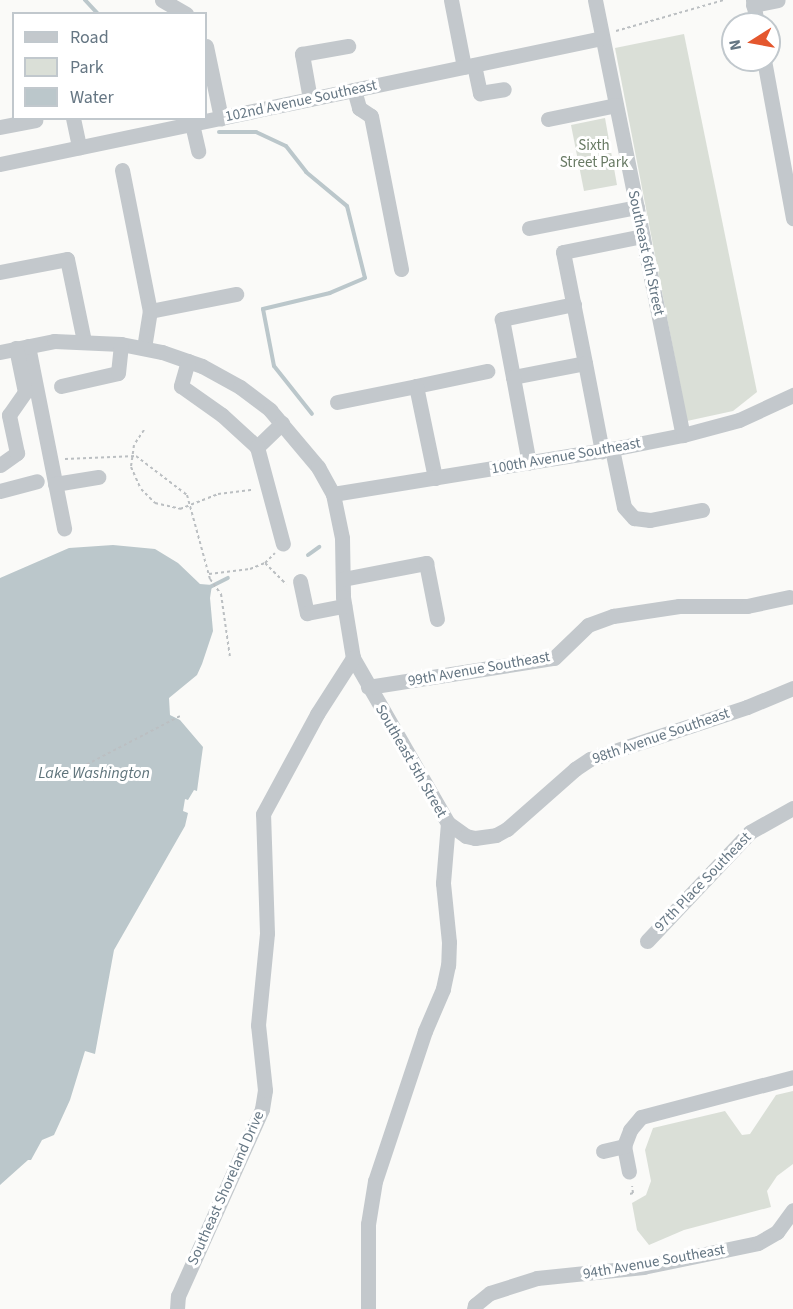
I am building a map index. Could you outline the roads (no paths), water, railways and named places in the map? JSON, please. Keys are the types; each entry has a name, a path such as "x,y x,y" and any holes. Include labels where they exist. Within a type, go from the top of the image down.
{"street":[{"path":"162,0 183,12"},
{"path":"451,0 469,66 480,93 504,89"},
{"name":"Southeast 6th Street","path":"595,0 683,435"},
{"path":"753,2 778,0"},
{"name":"102nd Avenue Southeast","path":"0,164 602,37"},
{"path":"310,99 302,54 348,46"},
{"path":"207,51 221,118"},
{"path":"766,72 793,218"},
{"path":"354,90 359,108 371,116 401,269"},
{"path":"548,119 616,105"},
{"path":"0,127 35,120"},
{"path":"73,120 79,147"},
{"path":"192,123 198,151"},
{"path":"122,170 150,311 144,348"},
{"path":"529,228 637,207"},
{"path":"642,236 563,252 585,363 624,507 634,518 650,520 702,510"},
{"path":"0,272 67,259 84,341"},
{"path":"150,311 236,294"},
{"path":"529,462 502,319 573,304"},
{"name":"Southeast 5th Street","path":"0,352 54,341 84,341 144,348 188,361 240,387 282,423 318,466 333,494 342,538 344,606 353,658 448,823 443,874 449,942 448,965 443,989 424,1030 375,1181 368,1224 368,1309"},
{"path":"61,386 118,373 122,344"},
{"path":"22,347 64,528"},
{"path":"0,465 17,453 9,415 25,392 22,347"},
{"path":"188,361 175,383 222,416 257,447 283,544"},
{"path":"513,377 585,363"},
{"path":"337,402 487,371"},
{"path":"416,386 435,478"},
{"name":"100th Avenue Southeast","path":"333,494 607,450 683,435 739,420 793,395"},
{"path":"257,447 282,423"},
{"path":"55,484 98,477"},
{"path":"0,491 38,481"},
{"path":"343,579 426,563 437,619"},
{"path":"300,581 307,613 344,606"},
{"name":"99th Avenue Southeast","path":"368,687 554,658 588,625 613,616 679,606 747,606 789,597"},
{"name":"Southeast Shoreland Drive","path":"177,1309 178,1296 262,1109 265,1090 259,1046 258,1003 267,933 263,814 317,714 353,658"},
{"name":"98th Avenue Southeast","path":"448,823 466,836 475,838 496,835 507,829 575,769 590,759 747,707 793,688"},
{"name":"97th Place Southeast","path":"647,941 750,832 793,808"},
{"path":"629,1172 624,1146 630,1130 641,1117 793,1077"},
{"path":"603,1150 624,1146"},
{"name":"94th Avenue Southeast","path":"474,1309 475,1305 490,1293 537,1278 643,1268 758,1243 777,1232 793,1210"}],"water":[{"name":"Lake Washington","path":"113,545 155,549 178,563 200,584 212,585 210,598 213,631 202,664 197,675 169,698 170,715 180,720 203,747 197,791 194,790 188,800 185,799 183,811 188,813 185,826 114,950 95,1054 85,1051 70,1100 54,1135 42,1140 31,1160 28,1160 0,1185 0,578 69,548"}],"waterway":[{"path":"85,0 96,12"},
{"path":"219,132 256,132 286,146 306,172 347,206 365,278 330,293 263,309 274,366 312,414"},
{"path":"308,555 319,547"},
{"path":"210,587 228,578"}],"park label":[{"name":"Sixth Street Park","path":"594,154"}]}
